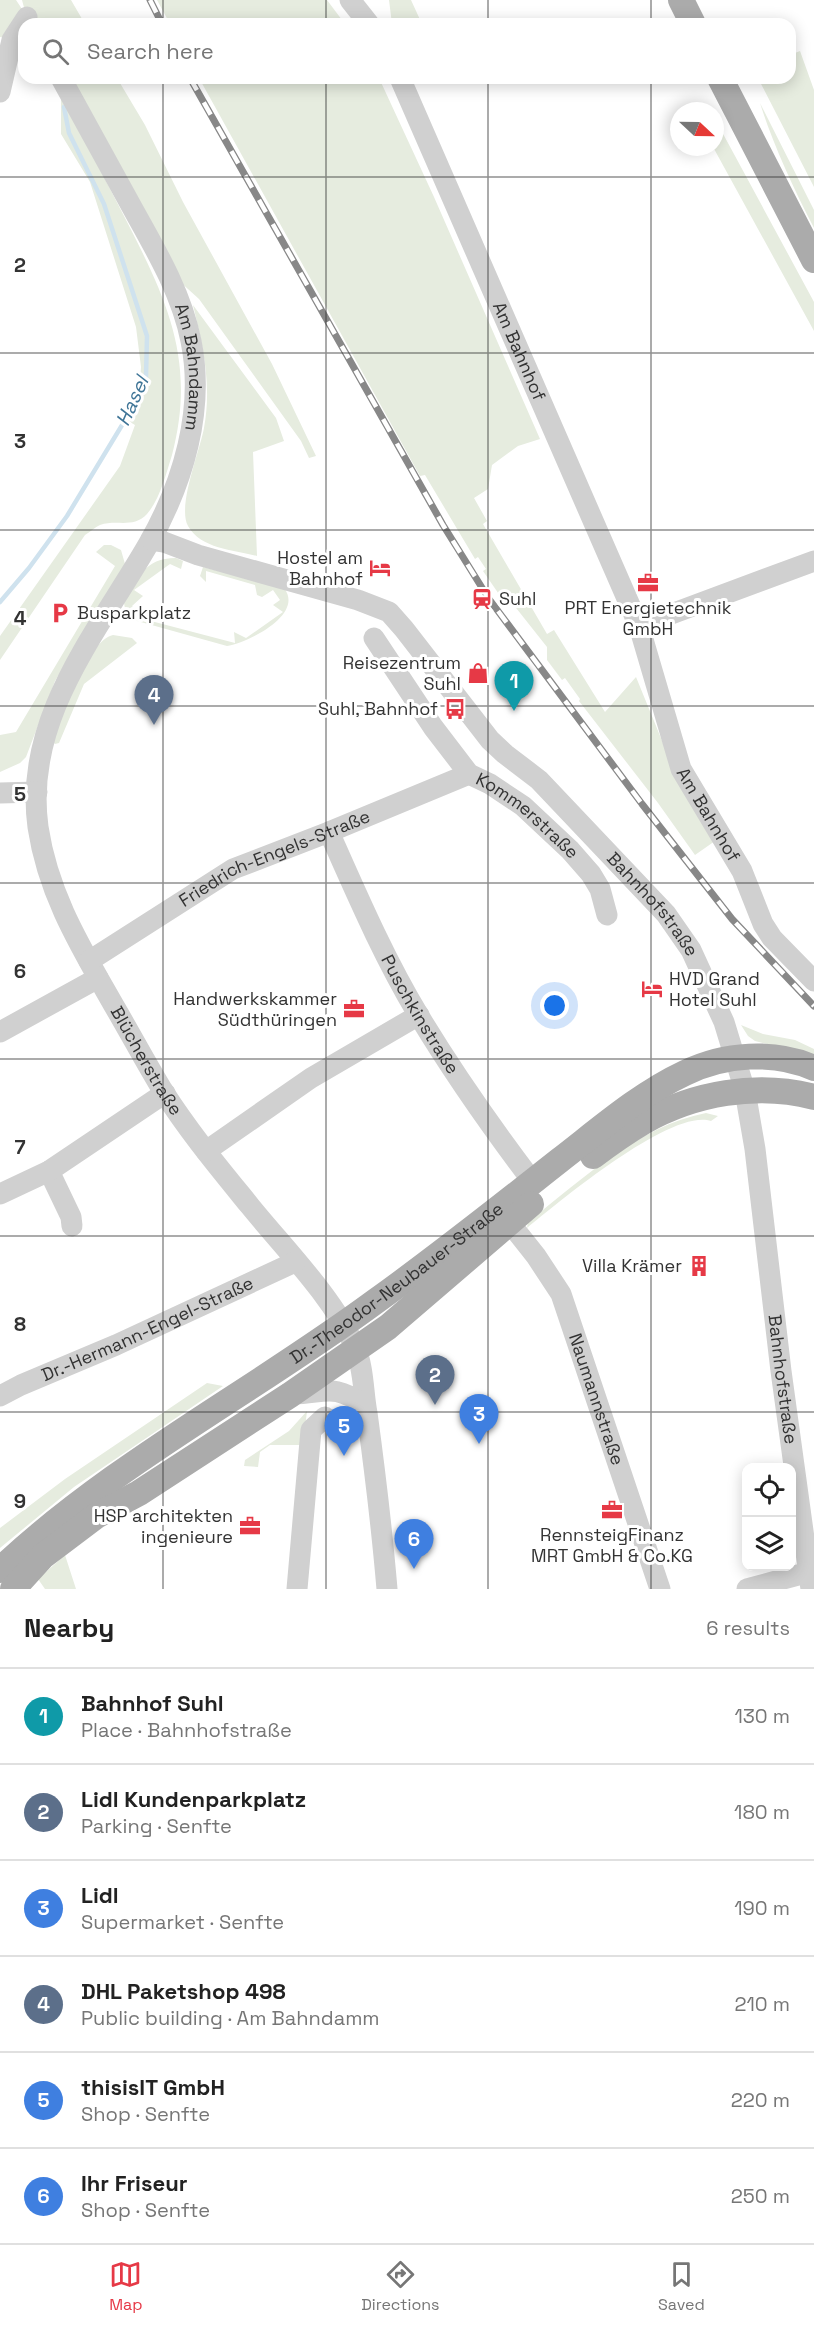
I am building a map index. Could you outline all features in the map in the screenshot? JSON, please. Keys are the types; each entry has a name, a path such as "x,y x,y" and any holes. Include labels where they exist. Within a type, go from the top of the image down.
{"main road":[{"path":"681,0 690,18"},
{"path":"723,84 814,260"},
{"name":"Dr.-Theodor-Neubauer-Straße","path":"0,1570 59,1519 103,1486 343,1325 599,1130 666,1082 704,1065 752,1056 782,1059 814,1068"},
{"name":"Dr.-Theodor-Neubauer-Straße","path":"13,1589 44,1556 96,1516 139,1493 356,1350 415,1305 509,1222 589,1159 643,1122 682,1104 707,1097 745,1091 797,1093 814,1097"}],"street":[{"path":"350,0 364,18"},
{"path":"0,92 12,40 18,29"},
{"name":"Am Bahndamm","path":"37,792 40,752 48,722 73,670 151,540 171,496 186,454 195,399 195,367 190,337 167,270 64,84"},
{"name":"Am Bahnhof","path":"403,84 639,626 681,769 742,871 767,931 785,953 814,981"},
{"name":"Bahnhofstraße","path":"151,540 358,600 393,616 490,740 539,780 666,914 691,950 706,980 736,1058 745,1091 755,1149 781,1371 810,1580"},
{"path":"639,626 814,561"},
{"name":"Kommerstraße","path":"374,638 433,727 469,774 490,784 523,806 570,850 591,874 600,889 607,915"},
{"name":"Friedrich-Engels-Straße","path":"0,1032 93,970 233,869 469,774"},
{"path":"0,793 37,792"},
{"name":"Blücherstraße","path":"37,792 38,825 47,873 64,918 93,970 165,1094 206,1151 321,1293 343,1325 356,1350 379,1502 387,1589"},
{"name":"Puschkinstraße","path":"329,832 373,930 419,1015 486,1120 533,1182"},
{"path":"206,1151 311,1078 419,1015"},
{"path":"0,1194 49,1171 165,1094"},
{"path":"49,1171 71,1217 72,1226"},
{"name":"Naumannstraße","path":"509,1222 536,1256 561,1294 660,1589"},
{"name":"Dr.-Hermann-Engel-Straße","path":"0,1396 295,1262"},
{"name":"Dr.-Theodor-Neubauer-Straße","path":"290,1395 307,1394 320,1390 339,1391 365,1405"},
{"path":"297,1589 311,1430 325,1417"},
{"path":"747,1589 810,1580"}],"shaded area":[{"path":"0,0 16,0 26,15 22,0 71,0 82,18 18,18 18,31 5,38 0,37"},
{"path":"157,0 327,0 340,18 167,18"},
{"path":"389,0 411,0 419,18 391,18"},
{"path":"800,51 814,90 814,187 761,84 796,84 796,53"},
{"path":"64,84 121,84 145,125 183,202 272,364 316,456 309,458 301,441 199,299 167,270"},
{"path":"202,84 382,84 540,439 518,446 492,465 488,489 474,498 487,521 483,524 547,634 554,630 605,712 636,677 674,770 715,841 695,855 579,701 580,699 565,678 562,680 547,660 547,647 509,599 505,603 483,571 486,569 478,557 475,559 425,475 420,476"},
{"path":"61,94 139,246 164,303 179,359 181,389 179,421 172,455 152,508 142,519 106,523 85,535 0,660 0,636 120,466 135,425 123,418 140,380 141,367 136,327 90,182 61,134"},
{"path":"760,103 814,210 814,228 784,167"},
{"path":"724,136 814,302 814,331 718,156 724,156"},
{"path":"193,305 276,418 284,441 253,452 257,556 201,540 188,526 185,517 187,492 204,428 207,396 203,351"},
{"path":"104,545 111,545 121,550 125,564 55,681 26,757 20,763 0,772 0,735 16,732 115,566 96,552"},
{"path":"176,558 183,561 181,569 170,564 134,590 143,596 132,606 139,616 149,609 151,621 235,643 234,632 246,638 283,612 273,605 280,600 273,590 262,597 257,595 255,585 206,571 206,582 200,576 203,567 284,588 288,598 287,608 271,626 236,644 227,646 130,619 126,614 124,603 143,571 156,562"},
{"path":"113,635 132,638 137,643 84,684 59,743 55,744 53,742 76,681 94,650"},
{"path":"741,1025 763,1034 795,1040 814,1049 814,1055 755,1041 748,1036"},
{"path":"706,1113 718,1116 711,1121 693,1121 670,1129 644,1142 589,1179 527,1228 528,1222 589,1173 634,1142 681,1120"},
{"path":"207,1383 223,1386 74,1487 0,1548 0,1528 65,1479"},
{"path":"307,1411 303,1445 270,1445 260,1452 258,1467 244,1466 245,1460 289,1431"},
{"path":"65,1555 76,1589 45,1589 38,1579"}],"waterway":[{"name":"Hasel","path":"0,602 29,568 67,516 133,407 146,377 147,336 104,204 69,133 64,107"}],"railway":[{"path":"150,0 159,18"},
{"path":"193,84 443,525 489,599 642,804 732,919 814,1006"}],"place":[{"name":"Hostel am Bahnhof","path":"380,568"},
{"name":"PRT Energietechnik GmbH","path":"648,583"},
{"name":"Suhl","path":"482,599"},
{"name":"Busparkplatz","path":"60,613"},
{"name":"Reisezentrum Suhl","path":"478,673"},
{"name":"Suhl, Bahnhof","path":"455,709"},
{"name":"Bahnhof Suhl","path":"514,711"},
{"name":"DHL Paketshop 498","path":"154,725"},
{"name":"HVD Grand Hotel Suhl","path":"652,989"},
{"name":"Handwerkskammer Südthüringen","path":"354,1009"},
{"name":"Villa Krämer","path":"699,1266"},
{"name":"Lidl Kundenparkplatz","path":"435,1405"},
{"name":"Lidl","path":"479,1444"},
{"name":"thisisIT GmbH","path":"344,1456"},
{"name":"RennsteigFinanz MRT GmbH & Co.KG","path":"612,1510"},
{"name":"HSP architekten ingenieure","path":"250,1526"},
{"name":"Ihr Friseur","path":"414,1569"}]}
